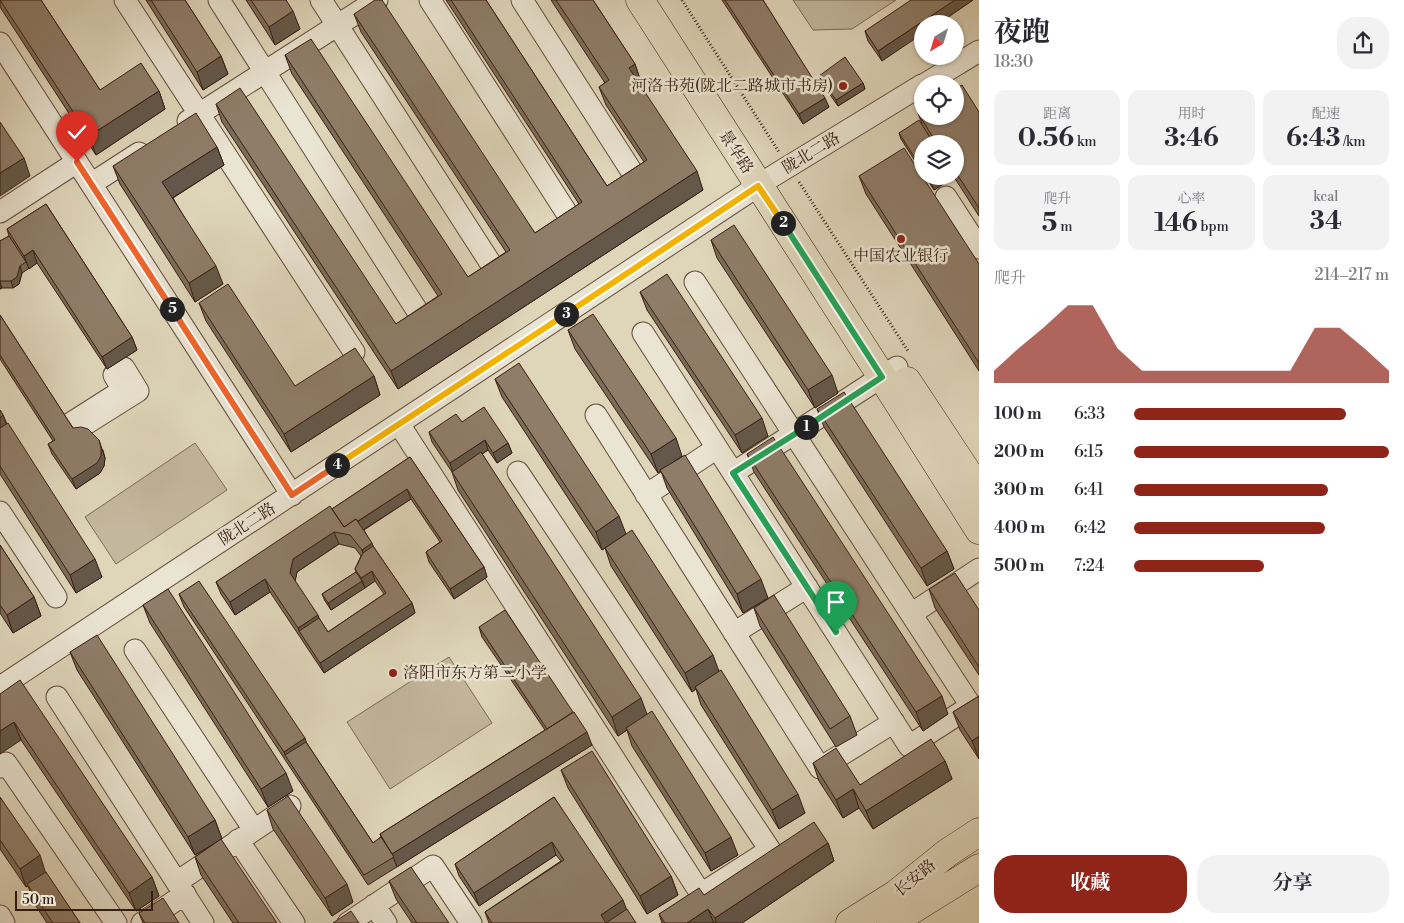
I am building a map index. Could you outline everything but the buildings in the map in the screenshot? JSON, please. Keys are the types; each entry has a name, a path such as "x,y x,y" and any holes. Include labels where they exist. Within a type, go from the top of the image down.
{"main road":[{"name":"景华路","path":"640,0 773,176"},
{"name":"景华路","path":"661,0 897,367 976,478"},
{"name":"景华路","path":"897,367 979,530"},
{"name":"长安路","path":"850,923 896,894 947,853 979,832"},
{"name":"长安路","path":"891,923 979,868"}],"street":[{"path":"125,0 354,352"},
{"path":"219,0 418,312"},
{"path":"321,0 492,264"},
{"path":"91,184 377,0"},
{"path":"430,0 568,215"},
{"path":"522,0 632,172"},
{"path":"0,43 292,495"},
{"name":"陇北二路","path":"939,75 979,51"},
{"name":"陇北二路","path":"0,687 773,176 914,90"},
{"path":"0,212 77,162"},
{"path":"946,197 979,248"},
{"path":"643,333 910,746 971,706 695,282"},
{"path":"733,473 897,367"},
{"path":"596,415 820,768 894,722"},
{"path":"399,424 694,899 770,850 518,472"},
{"path":"646,495 717,448"},
{"path":"0,512 56,597"},
{"path":"911,614 979,569"},
{"path":"734,633 807,586"},
{"path":"135,650 246,835 294,923"},
{"path":"57,697 203,923"},
{"path":"0,767 6,763 116,923"},
{"path":"142,923 181,888 246,835 290,806"},
{"path":"348,923 380,914 433,866 471,923"},
{"path":"0,916 4,923"}],"path":[{"path":"682,0 773,176 897,367"}],"shaded area":[{"path":"793,0 896,0 852,29 813,30"},
{"path":"195,443 227,490 116,564 85,517"},
{"path":"449,657 492,723 390,789 347,722"}],"place":[{"name":"河洛书苑(陇北二路城市书房)","path":"843,86"},
{"name":"中国农业银行","path":"901,239"},
{"name":"洛阳市东方第二小学","path":"393,673"}],"route":[{"path":"77,162 292,495 758,186 882,377 733,473 836,632"}]}
